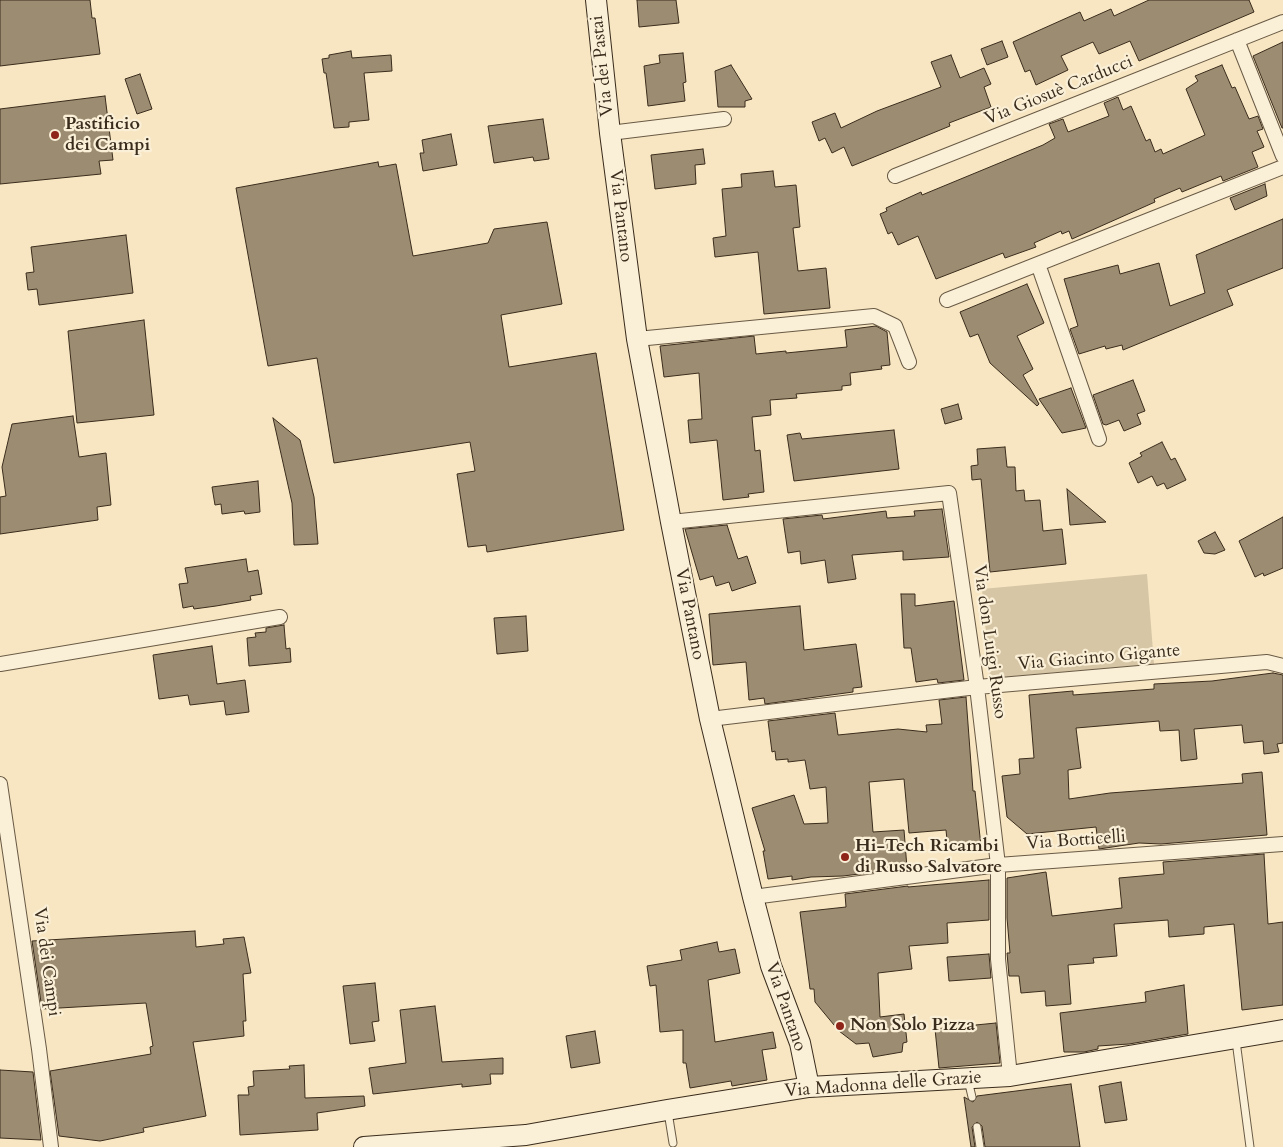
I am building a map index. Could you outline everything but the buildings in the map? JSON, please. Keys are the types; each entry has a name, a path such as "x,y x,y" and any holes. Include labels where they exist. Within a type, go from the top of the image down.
{"street":[{"name":"Via dei Pastai","path":"596,0 610,133"},
{"name":"Via Giosuè Carducci","path":"895,176 1283,22"},
{"path":"1237,40 1283,156"},
{"path":"610,133 724,119"},
{"name":"Via Pantano","path":"610,133 637,339 710,719 771,966 800,1043 809,1088"},
{"path":"947,300 1283,167"},
{"path":"1038,264 1099,439"},
{"path":"637,339 874,316 895,326 909,362"},
{"name":"Via don Luigi Russo","path":"671,522 949,493 977,687 998,865 998,959 1010,1076"},
{"path":"0,664 280,617"},
{"name":"Via Giacinto Gigante","path":"710,719 977,687 1267,662 1283,666"},
{"name":"Via dei Campi","path":"0,784 39,1048 51,1147"},
{"name":"Via Botticelli","path":"753,898 998,865 1283,844"},
{"name":"Via Madonna delle Grazie","path":"364,1147 498,1143 667,1110 809,1088 970,1088 1010,1076 1283,1030"}],"lane":[{"path":"1236,1038 1250,1147"},
{"path":"667,1110 673,1143"},
{"path":"977,1128 980,1147"}],"shaded area":[{"path":"1147,574 1154,664 990,678 982,589"}],"place":[{"name":"Pastificio dei Campi","path":"55,135"},
{"name":"Hi-Tech Ricambi di Russo Salvatore","path":"845,857"},
{"name":"Non Solo Pizza","path":"840,1026"}]}
